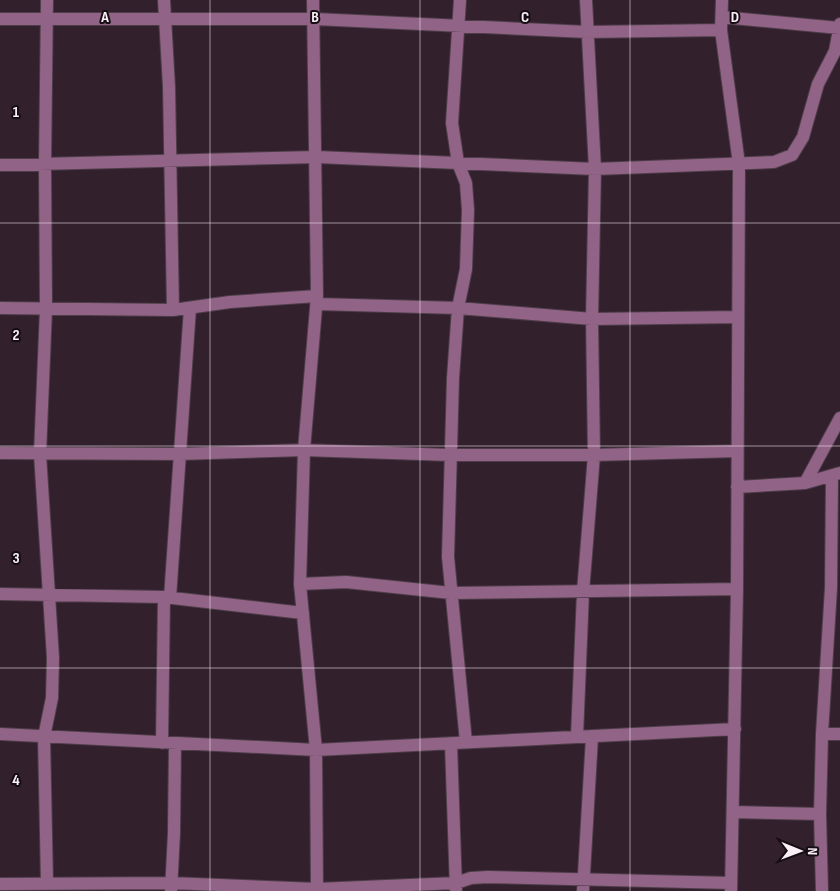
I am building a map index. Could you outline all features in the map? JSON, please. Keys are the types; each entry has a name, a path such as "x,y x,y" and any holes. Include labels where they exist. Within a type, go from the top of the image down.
{"street":[{"path":"47,0 46,309 40,454 52,658 52,698 44,737 51,886"},
{"path":"164,0 169,87 173,310"},
{"path":"314,0 317,300 304,450 300,584 316,750 317,890"},
{"path":"460,0 452,123 458,162 466,183 468,210 466,269 458,308 450,455 448,557 466,742"},
{"path":"577,736 583,592 594,455 592,319 595,169 586,0"},
{"path":"0,884 317,890 456,887 471,878 488,877 583,885 731,887 737,590 739,164 721,30 722,0"},
{"path":"0,165 317,157 595,169 774,162 792,155 803,137 818,84 838,51 839,26 722,17"},
{"path":"0,19 315,18 587,32 721,30"},
{"path":"0,308 173,310 230,302 317,300 458,308 592,319 738,318"},
{"path":"171,887 174,833 168,743 167,598 180,454 190,308"},
{"path":"805,483 840,418"},
{"path":"0,453 180,454 304,450 450,455 594,455 737,451"},
{"path":"737,487 805,483 836,474 835,614 822,734 820,814 822,891"},
{"path":"300,584 346,582 451,593 737,590"},
{"path":"0,594 167,598 303,613"},
{"path":"0,734 316,750 735,729"},
{"path":"822,734 840,734"},
{"path":"583,885 592,737"},
{"path":"451,744 456,887"},
{"path":"733,812 820,814"}]}
